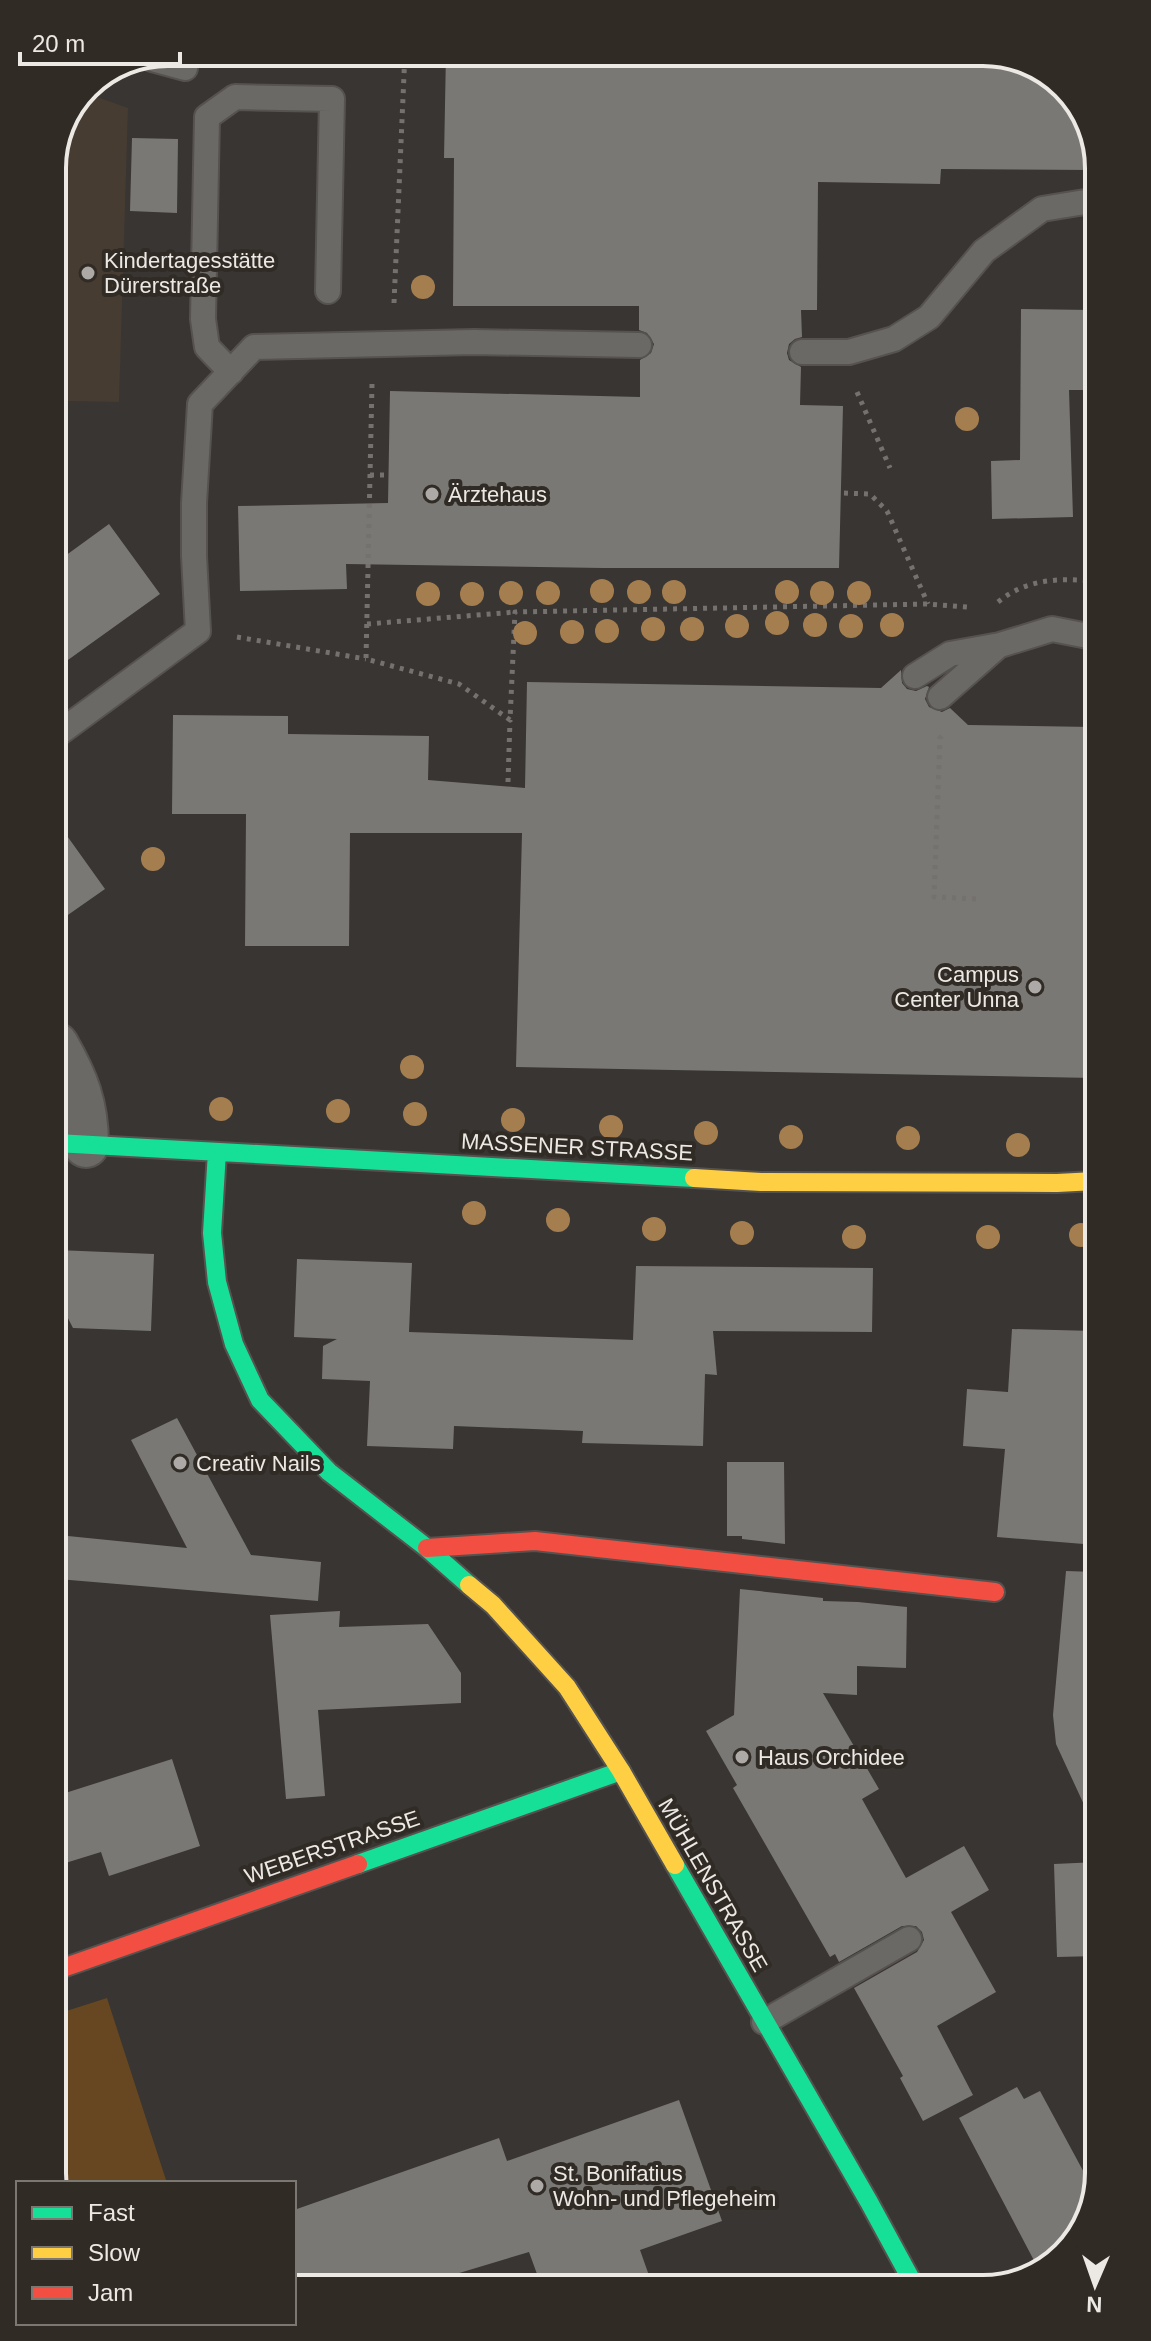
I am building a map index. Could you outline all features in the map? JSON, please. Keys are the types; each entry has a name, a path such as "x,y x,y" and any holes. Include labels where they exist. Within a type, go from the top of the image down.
{"street":[{"path":"66,1063 86,1117 71,1144"},
{"name":"MASSENER STRASSE","path":"71,1144 761,1182 980,1184 1085,1181"},
{"name":"MÜHLENSTRASSE","path":"217,1152 212,1233 217,1282 234,1344 260,1400 329,1472 427,1548 493,1605 567,1687 621,1771 909,2275"},
{"path":"427,1548 535,1541 995,1592"},
{"name":"WEBERSTRASSE","path":"66,1967 621,1771"}],"lane":[{"path":"231,372 207,347 203,319 207,117 235,97 332,99 328,291"},
{"path":"802,352 849,352 894,339 929,317 984,251 1042,209 1085,202"},
{"path":"66,728 198,631 194,516 200,404 254,347 474,342 639,345"},
{"path":"940,697 973,659 1000,645 1052,629 1085,635"},
{"path":"915,676 950,654 973,659"},
{"path":"764,2022 909,1939"}],"path":[{"path":"366,659 372,344 393,323 404,66"},
{"path":"849,352 858,399 890,468"},
{"path":"370,475 388,475"},
{"path":"844,493 870,494 887,511 928,604"},
{"path":"367,624 515,612 928,604 989,609 1011,591 1039,581 1085,580"},
{"path":"972,608 973,706 940,738 934,897 978,899"},
{"path":"508,782 515,612"},
{"path":"198,631 366,659 459,684 510,720"}],"shaded area":[{"name":"Kindertagesstätte Dürerstraße","path":"96,96 128,108 119,402 66,401 66,161 74,129 83,111"},
{"path":"107,1998 166,2181 67,2181 66,2011"}],"building":[{"path":"446,66 990,66 1022,74 1055,96 1077,129 1085,170 941,169 940,184 818,182 817,310 801,310 802,337 789,344 787,353 789,360 801,367 800,405 843,406 839,568 346,564 347,589 240,591 238,506 388,503 390,391 640,397 640,360 651,353 654,344 647,333 639,330 639,306 453,306 454,158 444,158"},
{"path":"132,138 178,139 177,213 130,211"},
{"path":"1021,309 1085,310 1085,390 1069,390 1073,517 992,519 991,461 1020,460"},
{"path":"109,524 160,594 66,661 66,555"},
{"path":"901,670 902,683 907,689 916,691 929,687 925,699 929,707 942,712 950,708 968,725 1085,727 1085,1078 516,1067 522,833 350,833 349,946 245,946 246,814 172,814 173,715 288,716 288,734 429,736 428,780 525,788 527,682 881,688"},
{"path":"66,834 105,889 66,916"},
{"path":"66,1250 154,1254 151,1331 73,1328 66,1314"},
{"path":"297,1259 412,1263 409,1332 633,1340 636,1266 873,1268 872,1332 713,1331 717,1375 705,1374 703,1446 582,1443 583,1431 454,1426 453,1449 367,1446 370,1381 322,1379 323,1346 337,1339 294,1337"},
{"path":"1012,1329 1085,1331 1085,1544 997,1537 1005,1449 963,1446 967,1389 1008,1392"},
{"path":"177,1418 251,1555 321,1562 318,1601 66,1580 66,1536 187,1548 131,1440"},
{"path":"727,1462 784,1462 785,1544 727,1536"},
{"path":"1066,1571 1085,1572 1085,1807 1056,1744 1053,1715"},
{"path":"740,1589 823,1598 823,1601 907,1607 906,1668 857,1666 857,1695 823,1693 879,1789 862,1799 906,1878 964,1846 989,1890 951,1912 996,1992 937,2026 973,2095 923,2121 900,2078 903,2076 854,1988 917,1952 924,1940 922,1932 916,1926 902,1926 839,1962 835,1954 830,1957 733,1788 737,1785 706,1731 734,1715"},
{"path":"340,1611 339,1627 428,1624 461,1673 461,1703 318,1710 325,1796 286,1799 270,1615"},
{"path":"172,1759 200,1846 109,1876 101,1852 66,1863 66,1793"},
{"path":"1085,1863 1085,1956 1057,1957 1054,1864"},
{"path":"1017,2087 1024,2099 1040,2091 1085,2174 1080,2206 1068,2230 1034,2261 959,2118"},
{"name":"St. Bonifatius Wohn- und Pflegeheim","path":"679,2100 722,2221 640,2250 649,2275 537,2275 529,2252 453,2275 296,2275 296,2209 499,2138 507,2161"}],"traffic: fast":[{"path":"66,1144 694,1178"},
{"path":"217,1152 212,1233 217,1282 234,1344 260,1400 329,1472 427,1548 469,1585"},
{"path":"358,1864 621,1771"},
{"path":"675,1865 909,2275"}],"traffic: slow":[{"path":"694,1178 761,1182 1085,1182"},
{"path":"469,1585 493,1605 567,1687 621,1771 675,1865"}],"traffic: jam":[{"path":"427,1548 535,1541 995,1592"},
{"path":"66,1967 358,1864"}],"place":[{"name":"Kindertagesstätte Dürerstraße","path":"88,273"},
{"name":"Ärztehaus","path":"432,494"},
{"name":"Campus Center Unna","path":"1035,987"},
{"name":"Creativ Nails","path":"180,1463"},
{"name":"Haus Orchidee","path":"742,1757"},
{"name":"St. Bonifatius Wohn- und Pflegeheim","path":"537,2186"}]}
